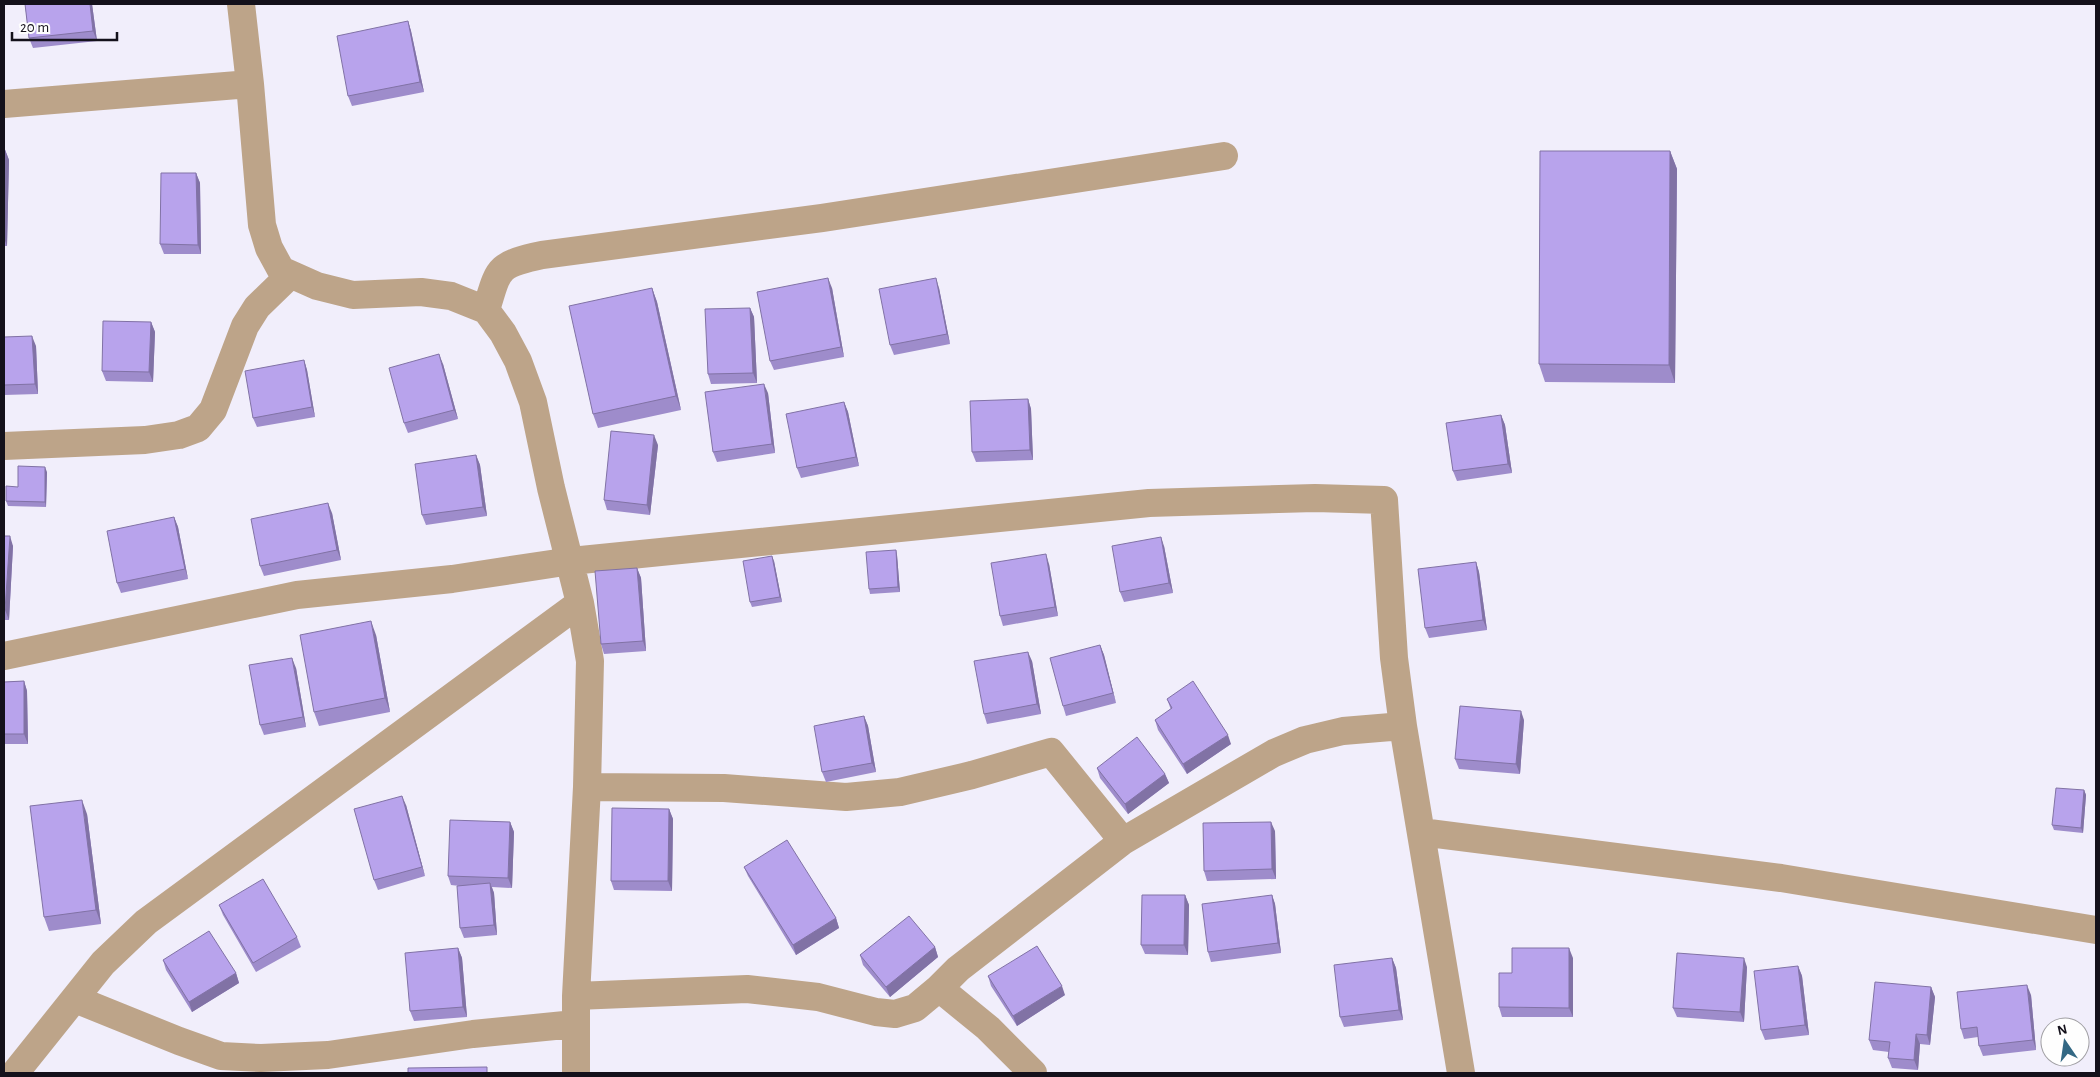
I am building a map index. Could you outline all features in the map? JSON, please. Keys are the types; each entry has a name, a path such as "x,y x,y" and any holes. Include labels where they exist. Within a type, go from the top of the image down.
{"street":[{"path":"240,4 250,84 262,225 269,248 281,270 317,286 353,295 421,292 452,296 486,310 503,333 518,361 533,402 551,488 571,560 590,661 587,788 575,1024 576,1073"},
{"path":"4,104 250,84"},
{"path":"486,310 498,273 513,261 532,257 822,218 1224,156"},
{"path":"4,446 145,440 179,435 198,428 213,410 245,326 257,307 290,275"},
{"path":"4,656 297,595 452,579 571,560 1149,503 1315,498 1384,500 1394,658 1403,726 1462,1073"},
{"path":"15,1073 103,963 146,922 580,603"},
{"path":"576,996 747,989 818,997 876,1012 895,1014 915,1008 958,969 1123,841 1274,753 1305,740 1343,730 1403,726"},
{"path":"587,788 724,788 846,797 900,792 972,775 1051,752 1123,841"},
{"path":"1421,832 1781,878 2096,930"},
{"path":"939,988 988,1028 1033,1073"},
{"path":"74,999 221,1056 261,1058 328,1055 473,1034 575,1024"}],"building":[{"path":"25,4 90,4 93,31 29,38"},
{"path":"408,21 420,82 348,96 337,36"},
{"path":"1540,151 1670,151 1669,365 1539,364"},
{"path":"161,173 196,173 198,245 160,244"},
{"path":"828,278 841,347 770,361 757,292"},
{"path":"936,278 947,334 890,345 879,289"},
{"path":"652,288 676,396 593,414 569,306"},
{"path":"750,308 753,373 708,374 705,309"},
{"path":"103,321 151,322 149,372 102,371"},
{"path":"32,336 35,384 4,385 4,337"},
{"path":"439,354 454,410 404,423 389,368"},
{"path":"304,360 312,407 253,418 245,371"},
{"path":"764,384 772,444 713,452 705,392"},
{"path":"1028,399 1030,450 972,452 970,401"},
{"path":"844,402 856,457 797,468 786,414"},
{"path":"1501,415 1508,464 1453,471 1446,423"},
{"path":"611,431 654,435 647,505 604,500"},
{"path":"476,455 483,507 422,515 415,464"},
{"path":"18,466 45,467 45,502 6,501 6,486 18,487"},
{"path":"328,503 337,550 260,566 251,519"},
{"path":"174,517 185,569 117,583 107,531"},
{"path":"4,536 10,536 5,610 4,610"},
{"path":"1161,537 1169,583 1120,592 1112,546"},
{"path":"896,550 898,587 869,589 866,552"},
{"path":"1046,554 1055,607 1000,616 991,563"},
{"path":"772,556 780,597 750,602 743,561"},
{"path":"1476,562 1483,620 1425,628 1418,569"},
{"path":"637,568 643,641 601,644 595,571"},
{"path":"371,621 385,698 314,712 300,635"},
{"path":"1100,645 1113,693 1063,706 1050,658"},
{"path":"1028,652 1037,704 984,714 974,661"},
{"path":"292,658 303,717 260,725 249,665"},
{"path":"24,681 24,734 4,734 4,682"},
{"path":"1193,681 1228,735 1183,764 1155,720 1172,708 1167,699"},
{"path":"1460,706 1521,711 1516,764 1455,759"},
{"path":"864,716 872,763 822,772 814,726"},
{"path":"1137,737 1165,774 1125,804 1097,768"},
{"path":"2056,788 2084,790 2081,828 2052,825"},
{"path":"402,796 422,867 374,880 354,809"},
{"path":"82,800 96,910 44,917 30,806"},
{"path":"612,808 669,809 668,881 611,881"},
{"path":"450,820 510,822 508,878 448,876"},
{"path":"1271,822 1272,869 1204,871 1203,823"},
{"path":"787,840 836,918 793,945 744,867"},
{"path":"263,879 297,937 253,963 219,905"},
{"path":"490,883 494,925 460,928 457,886"},
{"path":"1142,895 1185,895 1184,945 1141,945"},
{"path":"1272,895 1278,943 1208,952 1202,904"},
{"path":"909,916 935,947 886,987 860,955"},
{"path":"209,931 236,973 189,1002 163,960"},
{"path":"1037,946 1062,986 1013,1016 988,976"},
{"path":"458,948 463,1007 410,1011 405,953"},
{"path":"1512,948 1569,948 1569,1008 1499,1007 1499,973 1512,973"},
{"path":"1677,953 1744,958 1740,1012 1673,1008"},
{"path":"1392,958 1399,1010 1340,1017 1334,965"},
{"path":"1798,966 1805,1025 1761,1030 1754,971"},
{"path":"1875,982 1931,987 1927,1035 1916,1034 1914,1060 1888,1058 1890,1042 1869,1040"},
{"path":"2027,985 2033,1040 1979,1046 1977,1027 1961,1029 1957,992"},
{"path":"487,1067 487,1073 408,1073 408,1068"}]}
